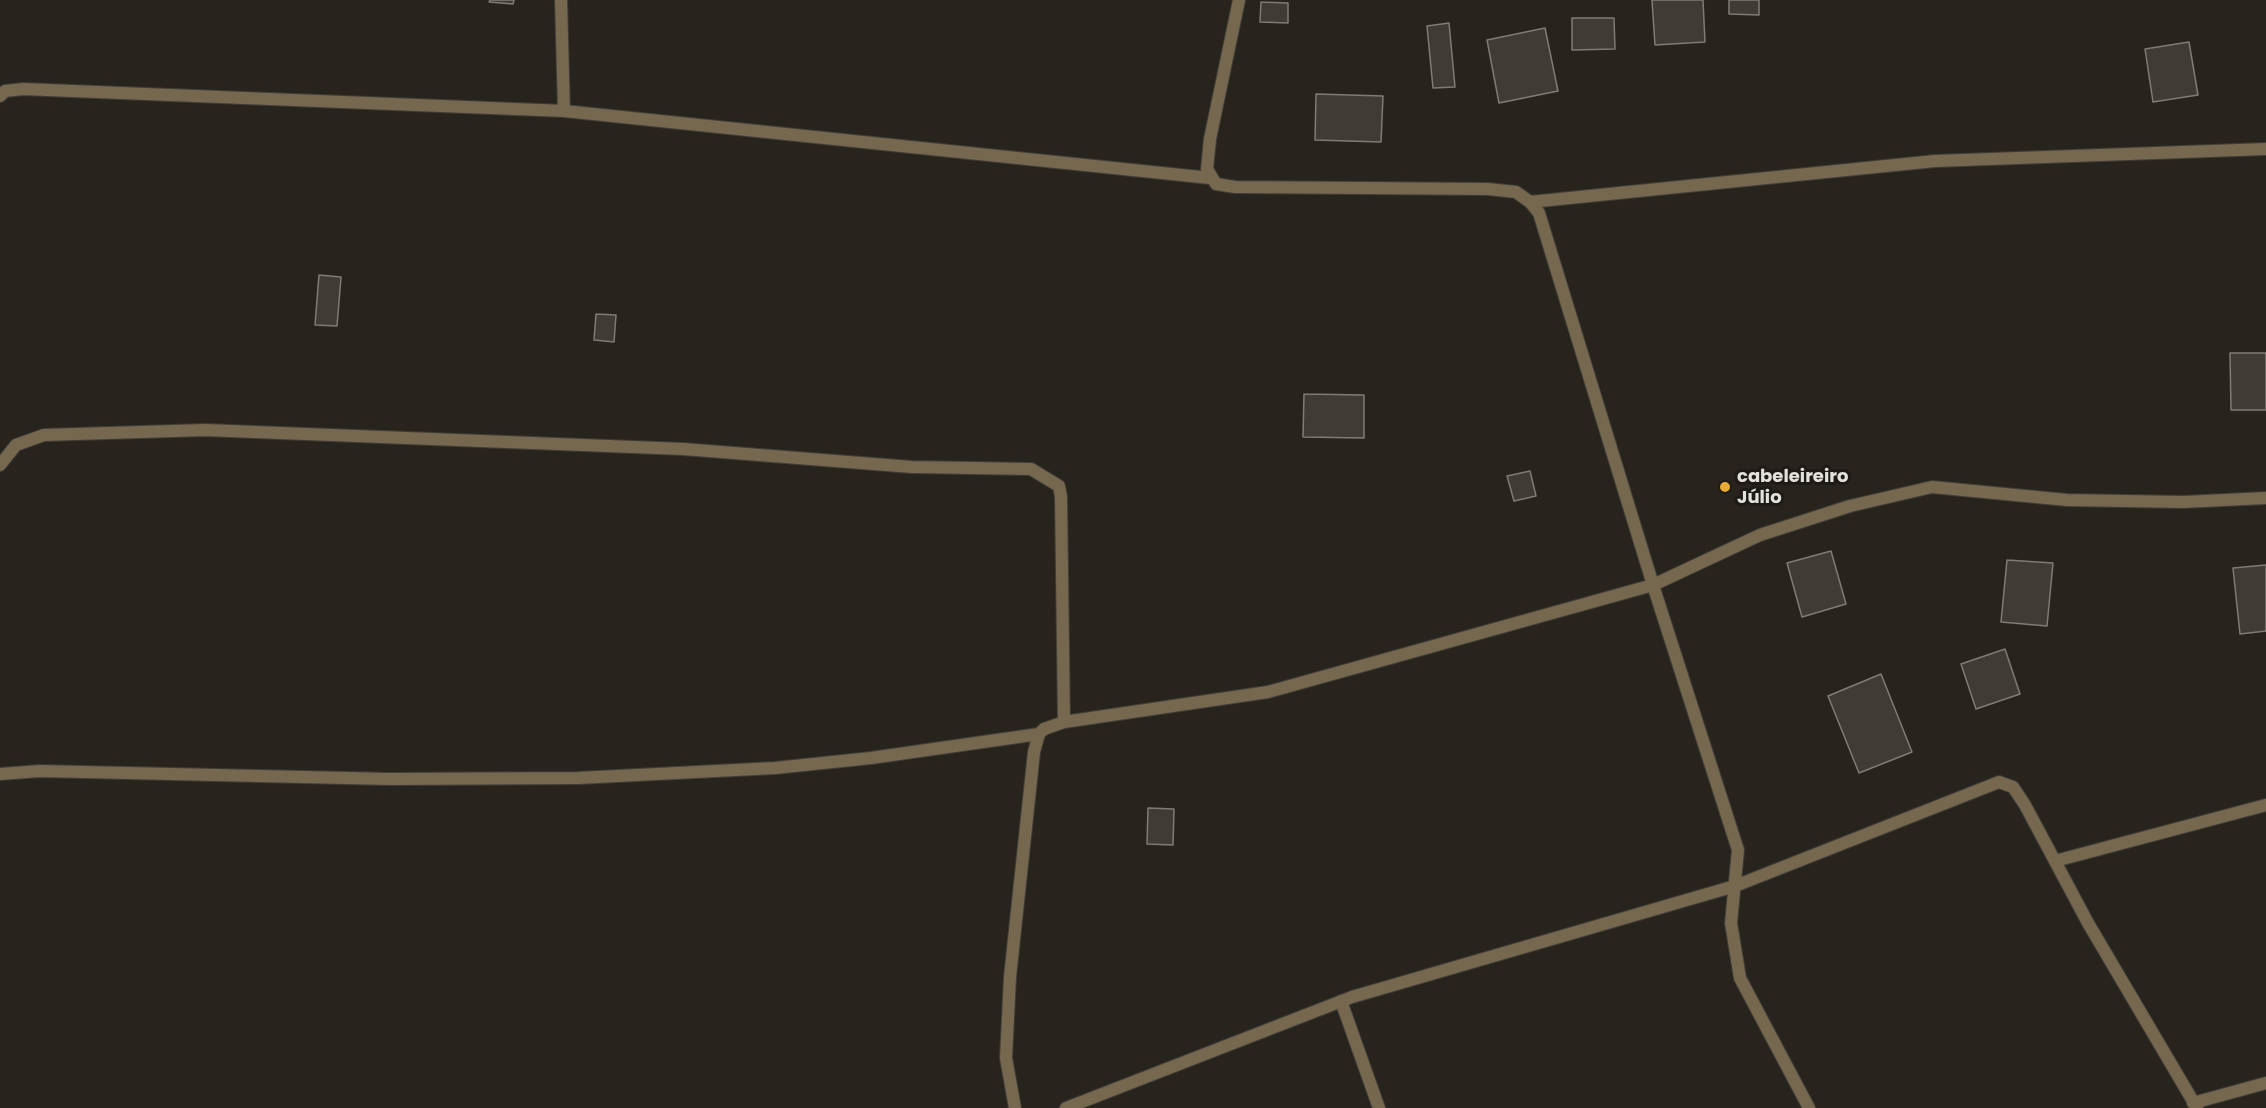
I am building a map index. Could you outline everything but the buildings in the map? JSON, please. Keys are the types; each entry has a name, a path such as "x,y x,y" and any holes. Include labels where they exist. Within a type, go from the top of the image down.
{"street":[{"path":"561,0 564,111"},
{"path":"1239,0 1209,139 1207,169 1216,184 1235,188 1488,189 1516,192 1530,202 1546,228 1653,585 1738,850 1731,923 1740,978 1809,1108"},
{"path":"0,96 5,91 23,88 564,111 1210,177"},
{"path":"1530,202 1935,161 2266,149"},
{"path":"0,465 16,445 44,435 205,430 683,449 912,467 1031,469 1059,486 1061,497 1064,722"},
{"path":"0,774 40,771 390,779 578,778 775,768 871,758 1039,734 1064,722 1268,692 1653,585 1760,535 1850,506 1932,487 2067,500 2183,502 2266,498"},
{"path":"1015,1108 1006,1058 1010,977 1034,752 1039,734"},
{"path":"1066,1108 1341,1001 1736,886 1999,782 2013,787 2195,1105 2266,1083"},
{"path":"2055,861 2266,805"},
{"path":"1341,1001 1379,1108"}],"place":[{"name":"cabeleireiro Júlio","path":"1725,487"}]}
